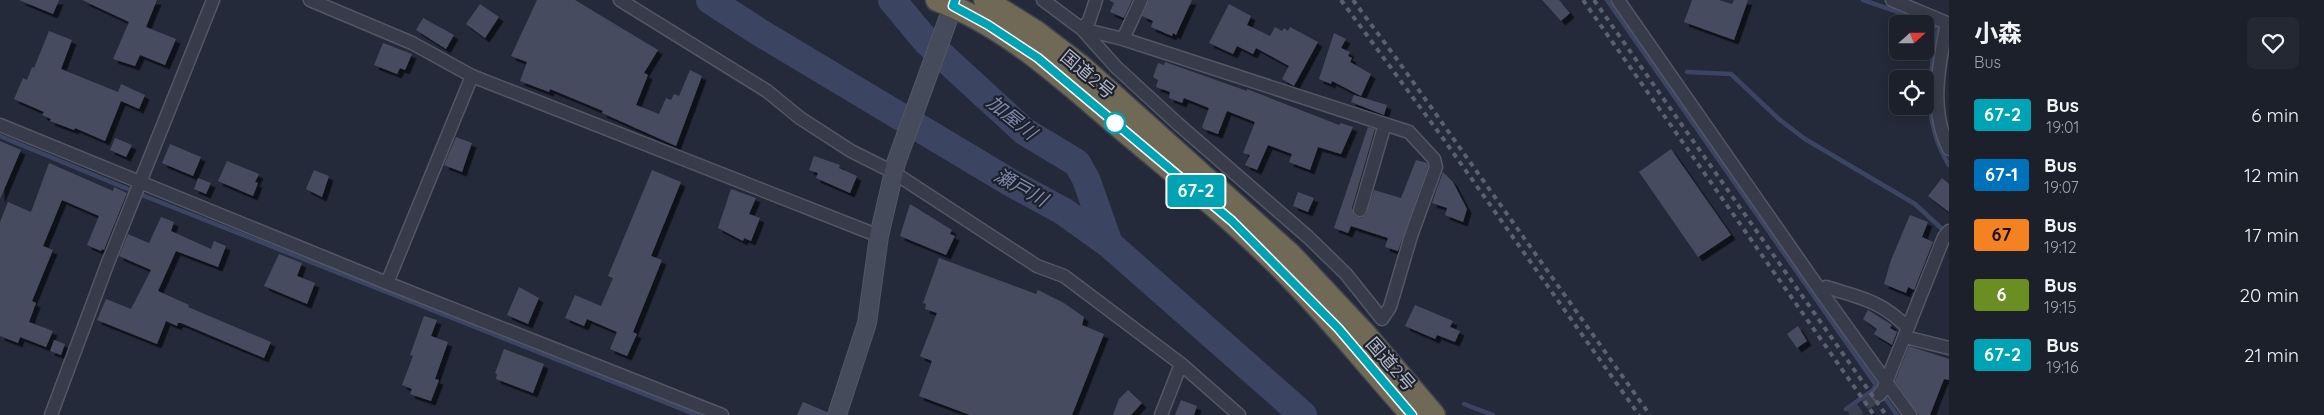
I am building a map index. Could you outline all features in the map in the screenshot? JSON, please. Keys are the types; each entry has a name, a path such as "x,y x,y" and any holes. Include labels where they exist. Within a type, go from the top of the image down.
{"highway":[{"name":"国道2号","path":"985,0 1035,32 1101,83 1291,255 1374,327 1434,415"},
{"name":"国道2号","path":"948,2 988,25 1038,58 1232,221 1338,328 1412,415"}],"street":[{"path":"51,415 213,0"},
{"path":"310,0 412,42 472,76 879,236"},
{"path":"620,0 767,91 800,118 851,151 894,168 1037,266 1064,276 1181,364 1239,415"},
{"path":"1044,0 1082,29 1116,67 1178,124 1308,237 1346,274 1374,327 1390,307 1411,236 1436,167 1434,159 1409,132 1123,39 1082,29"},
{"path":"1082,29 1089,21 1096,0"},
{"path":"1123,39 1141,0"},
{"path":"1618,0 1820,290 1883,388 1910,415"},
{"path":"1892,0 1947,23 1936,87 1938,113 1949,150"},
{"path":"837,415 867,323 879,236 894,168 915,106 944,36 948,2"},
{"path":"1101,83 1116,67"},
{"path":"387,283 472,76"},
{"path":"1360,210 1385,124"},
{"path":"0,125 138,189 387,283 722,415"},
{"path":"1883,388 1907,333 1944,237 1949,231"},
{"path":"1820,290 1826,287 1863,298 1886,308 1907,333 1949,348"},
{"path":"1161,415 1181,364"}],"building":[{"path":"19,0 59,0 53,14"},
{"path":"82,0 157,0 146,27 176,39 165,65 140,55 135,66 113,59 129,22"},
{"path":"537,0 575,0 658,50 644,73 648,75 636,105 659,114 666,98 671,100 674,94 679,96 690,70 702,76 676,146 602,113 603,111 550,89 549,92 520,81 527,62 511,56"},
{"path":"1109,0 1132,0 1124,18 1110,12 1114,3"},
{"path":"1149,0 1192,0 1176,35 1173,33 1172,36 1151,27 1153,21 1142,16"},
{"path":"1542,0 1559,0 1570,13 1561,21"},
{"path":"1692,0 1719,0 1732,4 1734,0 1748,0 1734,40 1684,22"},
{"path":"480,4 499,17 485,38 466,24"},
{"path":"1229,4 1251,16 1247,25 1270,36 1275,27 1282,31 1284,28 1288,31 1290,27 1318,42 1294,86 1282,79 1289,66 1256,48 1253,54 1237,46 1233,54 1209,43"},
{"path":"423,18 454,35 446,49 416,30"},
{"path":"49,31 72,40 61,69 118,92 121,84 145,95 139,109 121,101 105,141 75,128 74,130 50,121 51,119 42,115 44,112 14,99 23,78 27,80 32,67 34,68"},
{"path":"1334,33 1346,39 1341,48 1350,52 1348,56 1352,58 1350,62 1371,74 1361,96 1332,81 1331,84 1319,79"},
{"path":"383,43 412,54 405,70 400,68 397,74 374,65"},
{"path":"1165,62 1247,91 1247,89 1339,125 1341,123 1353,127 1341,154 1318,147 1310,170 1289,162 1292,154 1268,145 1257,170 1245,165 1250,155 1243,153 1255,122 1227,111 1218,134 1204,129 1202,127 1209,108 1184,98 1182,103 1169,98 1170,92 1156,87 1158,80 1153,77 1158,63 1164,65"},
{"path":"1354,95 1387,105 1384,115 1351,102"},
{"path":"1368,127 1375,129 1352,208 1355,216 1361,218 1366,215 1374,190 1401,198 1416,160 1427,163 1428,167 1398,251 1385,247 1388,238 1351,226 1348,233 1334,228"},
{"path":"456,137 472,143 462,172 444,165"},
{"path":"115,138 132,145 126,157 110,150"},
{"path":"0,141 21,150 0,199"},
{"path":"170,144 201,157 193,176 162,163"},
{"path":"1671,149 1731,235 1698,257 1639,172"},
{"path":"814,156 840,165 839,168 857,176 850,193 816,178 818,173 809,170"},
{"path":"227,161 259,174 255,182 258,183 253,196 218,181"},
{"path":"49,163 113,191 114,187 127,193 104,250 102,249 101,251 87,245 99,216 62,200 43,246 53,250 32,301 36,303 29,322 53,331 46,347 20,337 18,343 0,336 0,222 8,202 31,212"},
{"path":"314,170 329,176 322,197 306,189"},
{"path":"652,170 681,182 651,256 662,260 633,332 637,334 627,356 610,349 617,332 587,319 584,326 565,318 575,295 601,306 613,278 608,276"},
{"path":"1443,172 1453,182 1467,209 1463,222 1445,215 1447,208 1432,203"},
{"path":"198,178 211,183 206,194 194,189"},
{"path":"1942,178 1949,184 1949,212 1928,196"},
{"path":"731,189 756,198 749,214 760,218 751,241 744,238 743,241 718,228"},
{"path":"1298,192 1314,198 1308,212 1293,206"},
{"path":"910,204 952,230 950,234 955,236 946,255 900,236"},
{"path":"1910,215 1928,222 1922,237 1933,242 1914,290 1908,287 1906,293 1884,284 1891,260"},
{"path":"161,217 174,222 171,231 211,249 214,241 226,246 218,267 176,251 158,291 189,305 188,307 271,342 264,358 181,323 178,323 177,326 166,321 157,344 97,320 106,299 131,309 151,270 119,256 128,234 149,243"},
{"path":"279,254 302,263 297,276 315,283 307,304 264,286"},
{"path":"939,258 1036,294 1038,290 1064,303 1084,317 1082,325 1104,334 1072,415 970,415 919,396 932,361 920,356 937,313 925,309 926,304 923,303"},
{"path":"519,287 539,298 528,324 507,315"},
{"path":"1415,305 1453,321 1450,327 1460,331 1455,342 1437,335 1435,339 1405,326"},
{"path":"1868,310 1892,325 1890,328 1897,332 1892,345 1874,334 1877,329 1863,319"},
{"path":"424,316 437,320 431,336 448,342 435,379 439,380 431,401 410,394 412,389 402,385 413,356 410,355"},
{"path":"1798,326 1807,341 1797,348 1787,334"},
{"path":"54,340 65,344 61,355 50,351"},
{"path":"1909,346 1949,359 1949,380 1944,379 1930,415 1919,415 1895,381"},
{"path":"504,349 544,364 533,393 496,379 497,374 495,373"},
{"path":"1128,390 1142,403 1131,415 1113,415 1119,399"},
{"path":"1181,400 1197,406 1194,415 1175,415"},
{"path":"803,402 827,412 827,415 797,415"}],"waterway":[{"name":"瀬戸川","path":"710,0 759,32 1013,184 1063,211 1109,244 1303,415"},
{"name":"加屋川","path":"892,0 927,42 1024,131 1077,163 1086,179 1109,244"},
{"path":"1607,0 1897,415"},
{"path":"1863,0 1913,17 1938,28 1932,63 1931,115 1934,132 1949,165"},
{"path":"1687,72 1731,74 1780,120 1805,139 1915,204 1941,228"},
{"path":"0,136 147,197 697,415"},
{"path":"1846,409 1873,390 1876,385"},
{"path":"1464,404 1493,415"}],"tunnel":[{"path":"1850,415 1879,395"}],"railway":[{"path":"1341,0 1442,137 1639,415"},
{"path":"1353,0 1650,415"},
{"path":"1583,0 1874,415"},
{"path":"1594,0 1886,415"}],"bus line":[{"name":"67-2","path":"955,0 953,6 988,25 1038,58 1232,221 1277,264 1338,328 1412,415"}]}
